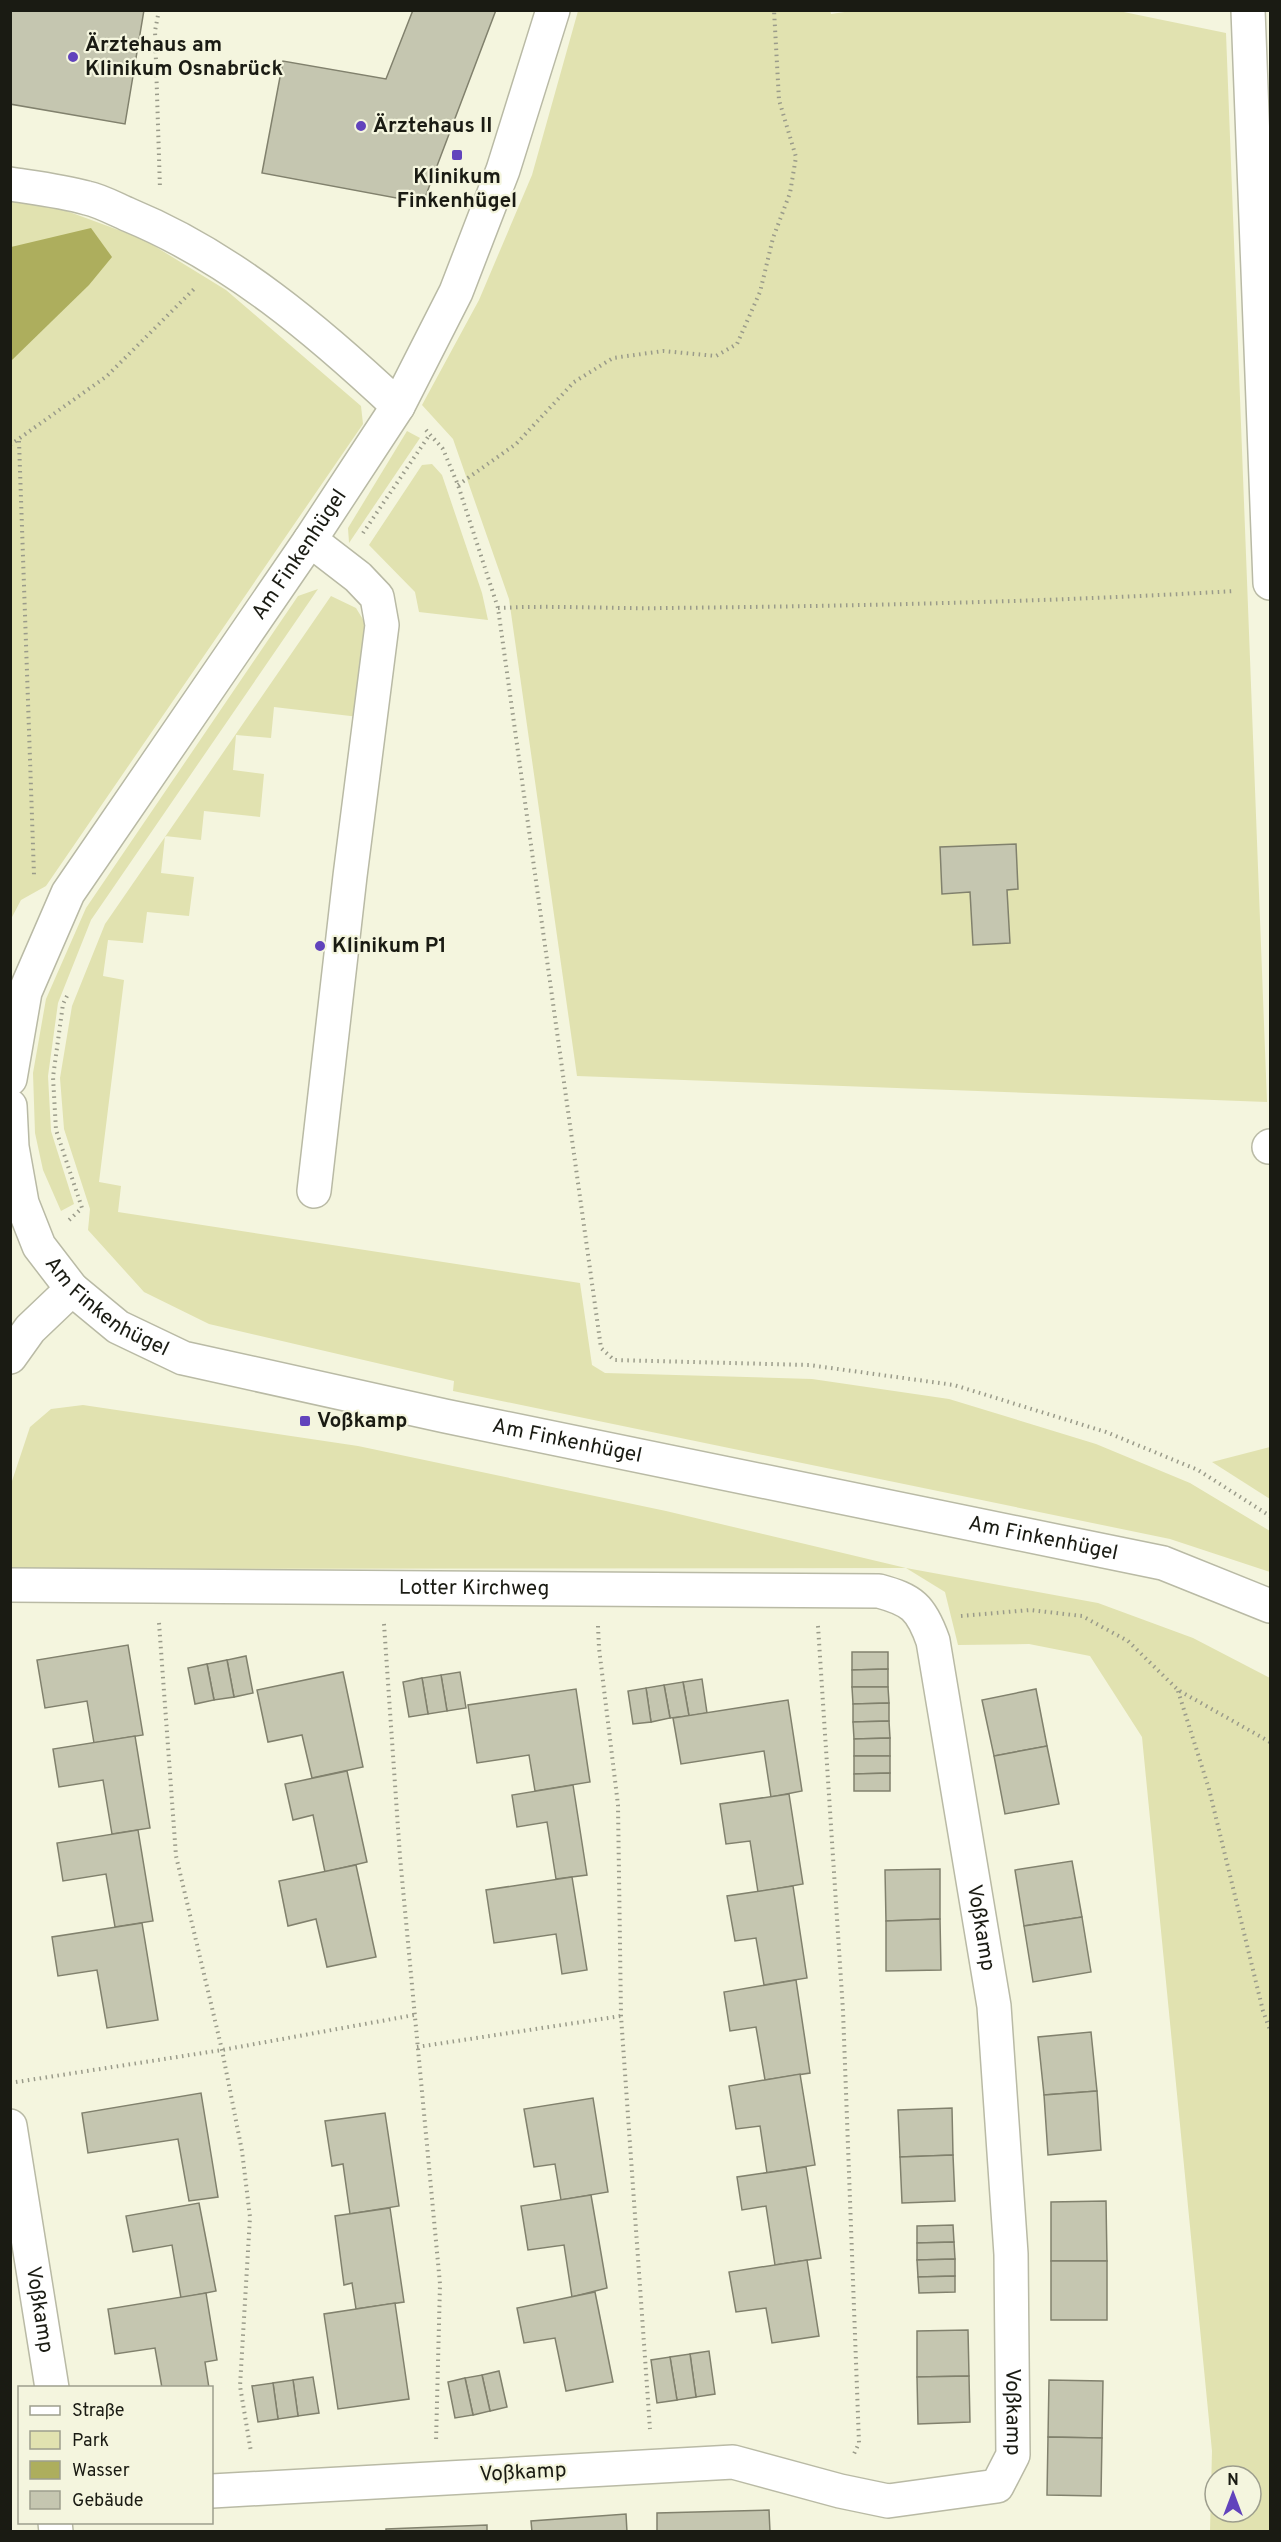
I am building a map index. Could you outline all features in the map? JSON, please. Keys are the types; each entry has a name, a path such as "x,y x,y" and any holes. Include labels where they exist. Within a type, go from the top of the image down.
{"street":[{"name":"Am Finkenhügel","path":"10,1079 18,988 68,893 310,540 398,406 456,292 503,170 553,10"},
{"path":"1248,10 1259,586"},
{"path":"10,184 88,198 161,228 221,263 284,307 340,352 398,406"},
{"path":"310,540 358,577 377,597 382,625 348,887 314,1191"},
{"name":"Am Finkenhügel","path":"10,1106 12,1147 22,1203 39,1246 72,1289 118,1327 183,1358 434,1414 1163,1563 1270,1606"},
{"path":"10,1357 30,1329 72,1289"},
{"name":"Lotter Kirchweg","path":"10,1585 879,1591 905,1598 925,1619"},
{"name":"Voßkamp","path":"213,2491 733,2462 840,2491 888,2500 997,2486 1012,2455 1011,2254 994,2006 933,1641 925,1619"},
{"name":"Voßkamp","path":"10,2126 52,2386"}],"path":[{"path":"159,10 155,31 161,228"},
{"path":"458,485 516,444 574,382 613,358 663,351 716,356 737,344 760,292 773,238 790,194 796,157 779,100 774,10"},
{"path":"10,445 19,441 107,376 221,263"},
{"path":"398,406 430,434 443,449 458,485 498,608 601,1348 614,1360 809,1365 954,1385 1106,1432 1198,1470 1270,1516"},
{"path":"342,564 430,434"},
{"path":"19,441 33,782 34,877"},
{"path":"498,608 535,606 687,608 1115,597 1259,586"},
{"path":"39,1246 82,1208 56,1130 53,1077 63,1004 67,994"},
{"path":"156,1586 176,1856 222,2050 242,2151 250,2217 240,2386 257,2488"},
{"path":"382,1588 400,1857 440,2284 435,2478"},
{"path":"597,1589 599,1648 618,1805 621,2016 652,2466"},
{"path":"816,1590 843,2010 859,2443 840,2491"},
{"path":"925,1619 1030,1610 1082,1616 1128,1641 1178,1690 1270,1742"},
{"path":"1178,1690 1209,1789 1263,2011 1270,2030"},
{"path":"10,2083 222,2050 414,2015"},
{"path":"417,2047 621,2016"}],"green space":[{"path":"830,10 831,14 858,10 1114,10 1226,33 1267,1102 577,1076 509,599 453,439 422,405 479,300 532,175 578,11"},
{"path":"11,201 64,210 143,239 226,290 361,406 363,424 46,886 21,900 11,919"},
{"path":"407,431 420,438 349,543 348,528"},
{"path":"432,464 442,475 482,593 488,620 419,612 415,592 369,545 422,465"},
{"path":"318,589 91,920 58,1003 48,1076 51,1131 74,1204 61,1211 43,1170 35,1133 33,1073 46,999 86,908 298,596"},
{"path":"331,596 356,608 370,631 359,717 274,707 271,738 236,735 233,770 264,774 260,817 204,811 201,840 166,836"},
{"path":"165,837 161,873 194,877 189,916 147,912 143,943 108,940 103,976 124,980 99,1182 121,1186 118,1212 580,1283 592,1365 605,1373 812,1379 949,1399 1096,1444 1190,1483 1270,1531 1270,1572 1170,1539 453,1391 454,1381 209,1324 144,1292 88,1230 90,1209 64,1129 60,1078 72,1006 105,924"},
{"path":"83,1405 358,1446 666,1511 906,1568 11,1569 11,1484 30,1427 51,1409"},
{"path":"1270,1447 1270,1499 1212,1462"},
{"path":"906,1568 1098,1603 1193,1638 1270,1678 1270,2531 1210,2531 1210,2524 1263,2524 1263,2464 1212,2464 1142,1737 1090,1656 1029,1644 958,1645 945,1592"}],"water":[{"path":"91,228 112,257 89,285 11,361 11,247"}],"building":[{"name":"Ärztehaus am Klinikum Osnabrück","path":"10,10 144,10 125,124 10,104"},
{"name":"Ärztehaus II","path":"413,10 496,10 423,203 262,173 283,61 386,79"},
{"path":"1016,844 1018,889 1007,890 1010,943 973,945 970,892 942,894 940,847"},
{"path":"128,1645 143,1735 94,1743 87,1701 45,1708 37,1660"},
{"path":"852,1652 888,1652 888,1669 852,1670"},
{"path":"246,1656 253,1693 234,1697 227,1660"},
{"path":"227,1660 234,1697 214,1700 207,1664"},
{"path":"207,1664 214,1700 195,1704 188,1668"},
{"path":"888,1669 888,1687 852,1687 852,1670"},
{"path":"343,1672 363,1767 312,1778 302,1735 268,1742 257,1690"},
{"path":"460,1672 466,1708 447,1711 441,1675"},
{"path":"441,1675 447,1711 428,1714 422,1678"},
{"path":"422,1678 428,1714 409,1717 403,1682"},
{"path":"702,1679 707,1713 689,1716 683,1682"},
{"path":"683,1682 689,1716 670,1718 664,1685"},
{"path":"664,1685 670,1718 651,1722 646,1688"},
{"path":"852,1687 888,1687 889,1703 853,1704"},
{"path":"646,1688 651,1722 633,1724 628,1691"},
{"path":"576,1689 590,1782 535,1791 529,1755 477,1763 468,1705"},
{"path":"1036,1689 1047,1746 994,1756 982,1700"},
{"path":"788,1700 802,1791 771,1797 764,1751 681,1764 673,1718"},
{"path":"889,1703 889,1721 853,1722 853,1704"},
{"path":"889,1721 890,1738 854,1739 853,1722"},
{"path":"135,1736 150,1828 112,1834 103,1780 59,1787 53,1749"},
{"path":"890,1738 890,1756 854,1756 854,1739"},
{"path":"1047,1746 1059,1804 1005,1814 994,1756"},
{"path":"854,1756 890,1756 890,1773 854,1774"},
{"path":"347,1771 367,1862 325,1872 313,1815 293,1820 285,1784"},
{"path":"890,1773 890,1791 854,1791 854,1774"},
{"path":"573,1785 587,1875 556,1879 547,1822 517,1827 512,1795"},
{"path":"789,1794 803,1884 758,1892 750,1841 726,1844 720,1804"},
{"path":"138,1830 153,1921 115,1927 106,1874 63,1881 57,1843"},
{"path":"1072,1861 1082,1917 1024,1926 1015,1870"},
{"path":"356,1865 376,1957 327,1967 316,1919 288,1926 279,1881"},
{"path":"940,1869 940,1919 886,1921 885,1870"},
{"path":"572,1877 587,1970 562,1974 556,1934 494,1943 486,1890"},
{"path":"793,1886 807,1978 764,1985 756,1938 735,1941 727,1896"},
{"path":"1082,1917 1091,1972 1033,1982 1024,1926"},
{"path":"940,1919 941,1970 886,1971 886,1921"},
{"path":"142,1923 158,2020 107,2028 97,1970 58,1976 52,1937"},
{"path":"796,1980 810,2073 765,2080 756,2027 730,2031 724,1992"},
{"path":"1091,2032 1097,2091 1044,2095 1038,2037"},
{"path":"800,2074 815,2165 767,2173 760,2126 736,2129 729,2086"},
{"path":"1097,2091 1101,2150 1048,2155 1044,2095"},
{"path":"201,2093 218,2197 189,2201 178,2139 88,2153 82,2113"},
{"path":"593,2098 608,2192 561,2200 555,2164 534,2167 524,2109"},
{"path":"952,2108 953,2155 900,2157 898,2110"},
{"path":"385,2113 399,2206 350,2214 343,2164 332,2166 325,2121"},
{"path":"953,2155 955,2201 902,2203 900,2157"},
{"path":"806,2167 821,2258 775,2265 766,2206 742,2210 737,2177"},
{"path":"591,2195 607,2288 572,2297 564,2245 528,2250 521,2206"},
{"path":"1106,2201 1107,2261 1051,2261 1051,2202"},
{"path":"199,2203 216,2291 181,2298 172,2245 133,2252 126,2216"},
{"path":"390,2208 404,2302 356,2309 352,2283 344,2285 335,2216"},
{"path":"953,2225 954,2242 917,2243 917,2226"},
{"path":"954,2242 955,2259 917,2260 917,2243"},
{"path":"955,2259 955,2276 918,2277 917,2260"},
{"path":"807,2260 819,2336 772,2343 766,2308 736,2312 729,2272"},
{"path":"1051,2261 1107,2261 1107,2320 1051,2320"},
{"path":"955,2276 955,2292 919,2293 918,2277"},
{"path":"595,2292 613,2382 566,2391 555,2338 524,2343 517,2308"},
{"path":"206,2293 217,2360 205,2362 209,2386 162,2386 155,2348 115,2354 108,2309"},
{"path":"395,2303 409,2399 338,2409 324,2314"},
{"path":"968,2330 969,2376 917,2377 917,2331"},
{"path":"709,2351 715,2394 696,2397 690,2354"},
{"path":"690,2354 696,2397 677,2400 670,2357"},
{"path":"670,2357 677,2400 657,2403 651,2360"},
{"path":"499,2371 507,2407 490,2411 482,2375"},
{"path":"482,2375 490,2411 473,2415 465,2378"},
{"path":"969,2376 970,2422 918,2424 917,2377"},
{"path":"313,2377 319,2413 298,2416 293,2380"},
{"path":"465,2378 473,2415 455,2418 448,2382"},
{"path":"293,2380 298,2416 278,2419 273,2383"},
{"path":"1049,2380 1103,2381 1102,2438 1048,2437"},
{"path":"273,2383 278,2419 258,2422 252,2386"},
{"path":"1048,2437 1102,2438 1101,2496 1047,2495"},
{"path":"769,2510 770,2532 657,2532 657,2513"},
{"path":"626,2514 627,2532 532,2532 531,2521"},
{"path":"487,2525 487,2532 386,2532 386,2529"}],"place":[{"name":"Ärztehaus am Klinikum Osnabrück","path":"73,57"},
{"name":"Ärztehaus II","path":"361,126"},
{"name":"Klinikum Finkenhügel","path":"457,155"},
{"name":"Klinikum P1","path":"320,946"},
{"name":"Voßkamp","path":"305,1421"}]}
